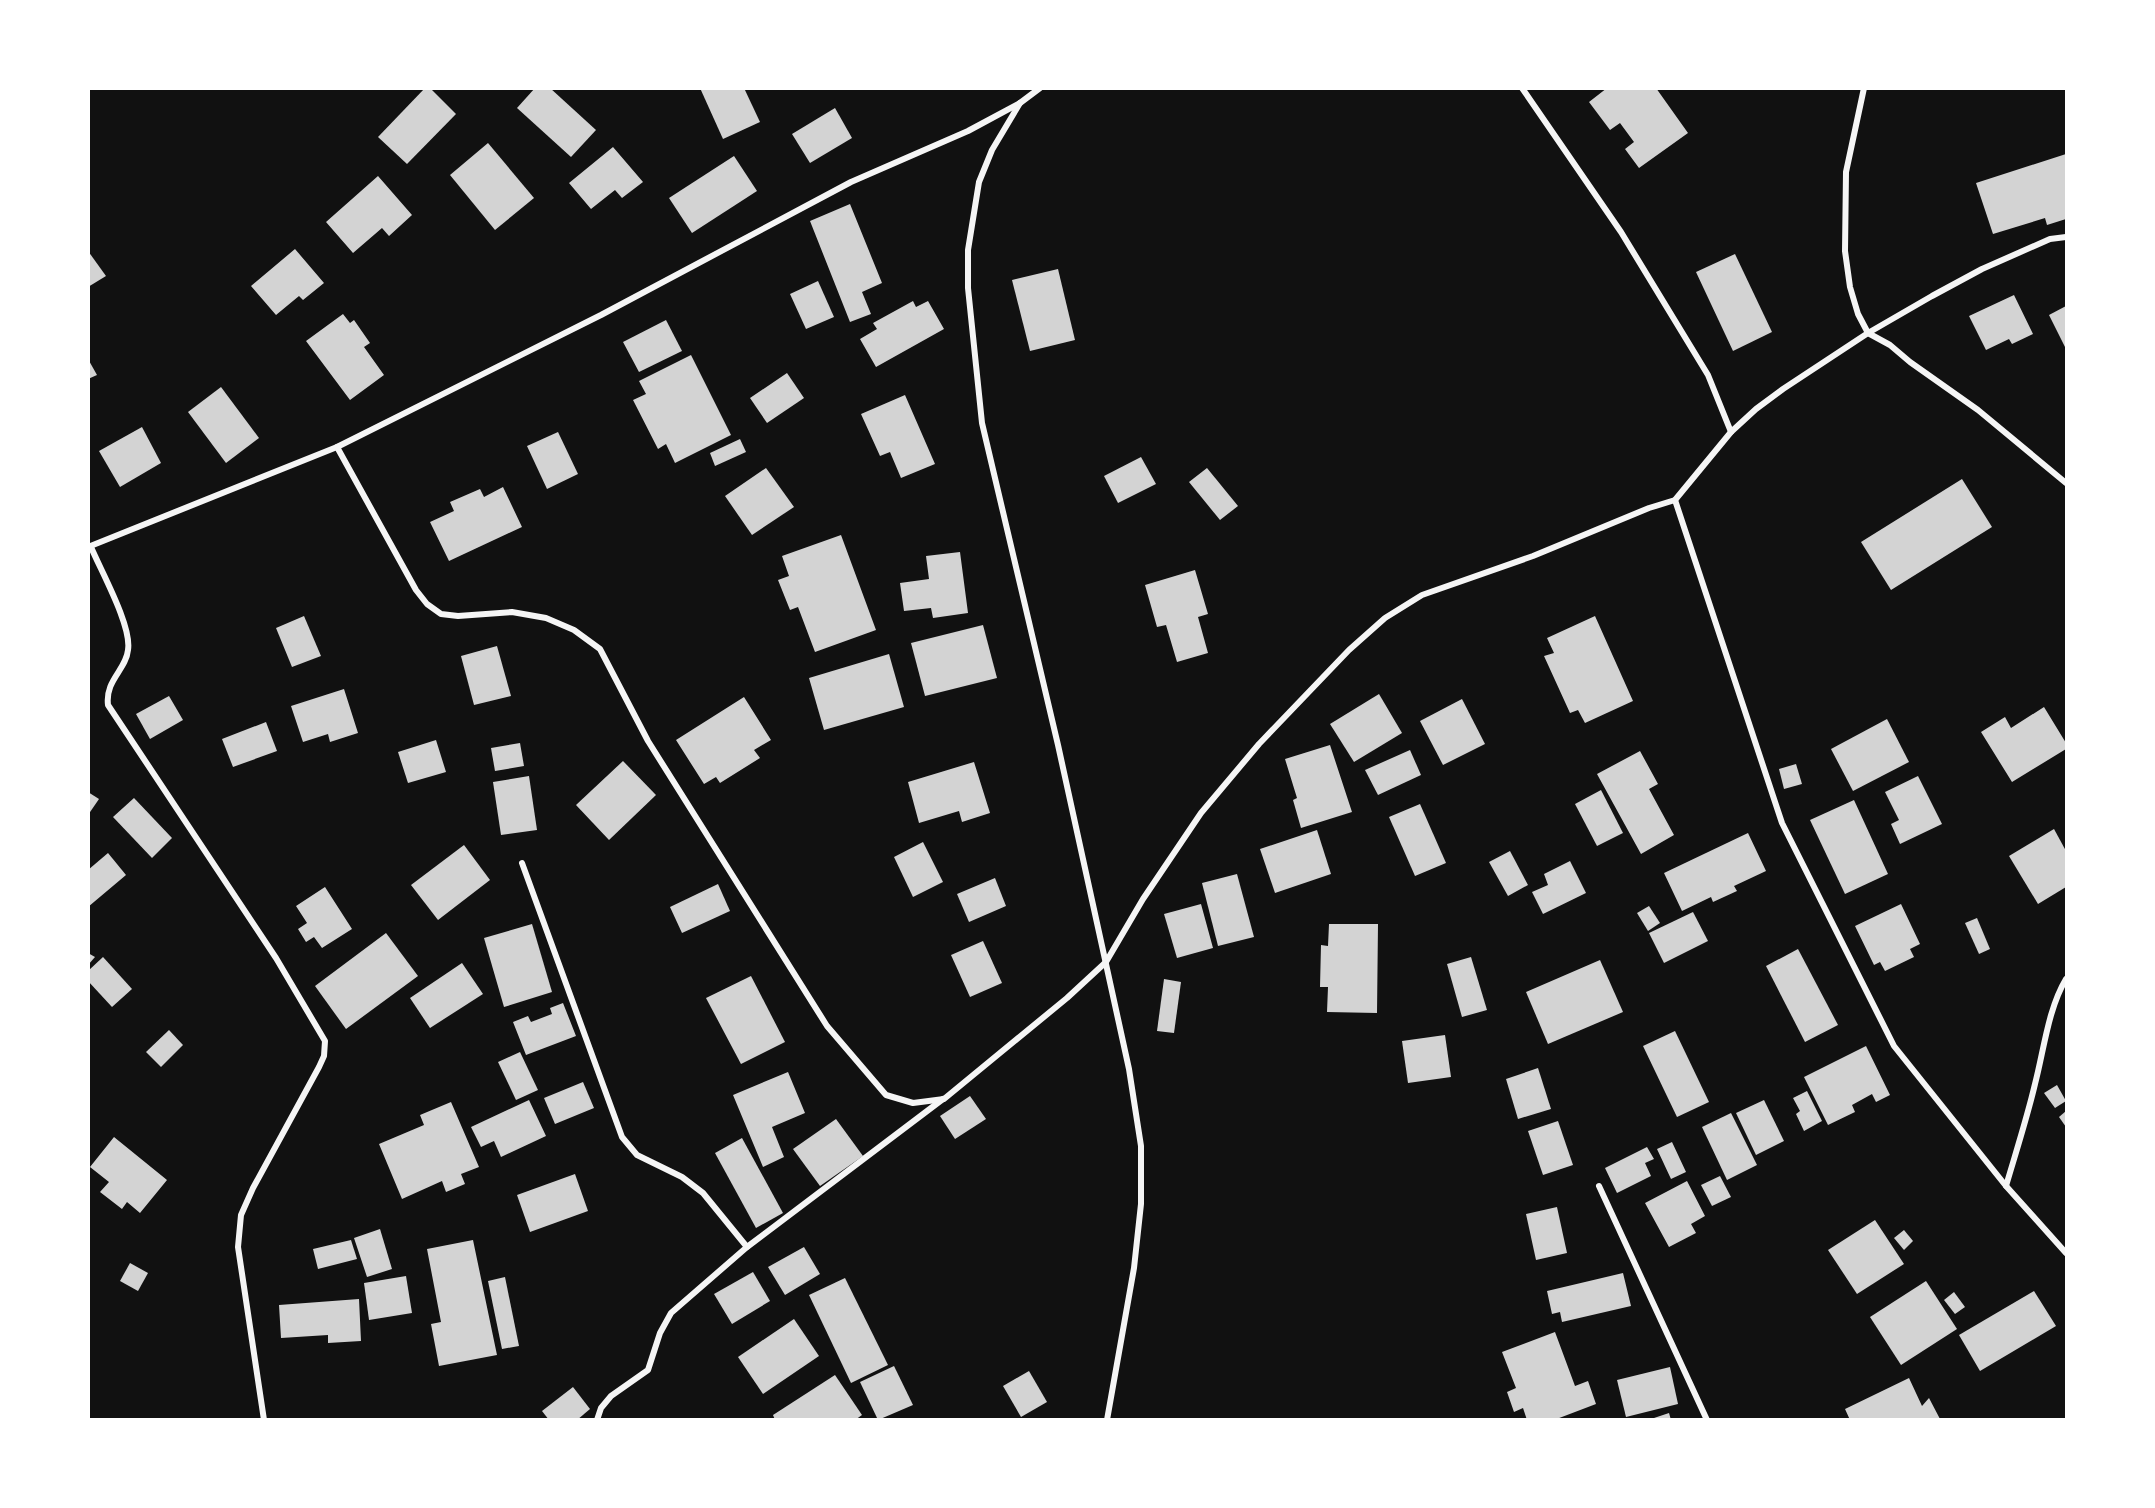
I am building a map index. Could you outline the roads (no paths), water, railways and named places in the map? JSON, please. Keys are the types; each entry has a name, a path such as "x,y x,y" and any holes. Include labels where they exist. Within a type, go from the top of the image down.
{"street":[{"path":"264,1419 238,1247 241,1215 263,1169 319,1067 324,1056 325,1041 276,958 108,705 107,693 129,651 127,625 89,547 337,447 611,310 851,182 968,131 1020,103 1040,88"},
{"path":"1522,88 1621,232 1708,375 1731,432"},
{"path":"1864,88 1846,172 1845,251 1850,287 1858,314 1868,333 1890,345 1978,410 2067,483"},
{"path":"1020,103 992,150 979,182 968,250 968,288 982,423 1058,745 1106,962 1129,1069 1141,1146 1141,1204 1134,1268 1107,1419"},
{"path":"597,1419 601,1408 611,1396 648,1371 660,1333 671,1313 747,1247 944,1099 1067,998 1106,962 1143,899 1201,813 1259,744 1348,650 1385,618 1422,595 1533,556 1649,508 1675,500 1731,432 1783,389 1868,333 1982,269 2050,239 2067,237"},
{"path":"337,447 416,590 427,604 441,614 458,616 512,612 546,618 574,630 600,649 648,741 827,1026 886,1095 913,1103 944,1099"},
{"path":"1675,500 1782,823 1894,1046 2006,1186 2067,1253"},
{"path":"522,863 622,1137 638,1155 682,1178 703,1193 747,1247"},
{"path":"2006,1186 2034,1088 2054,1006 2059,991 2067,979"},
{"path":"1599,1186 1707,1419"}]}
